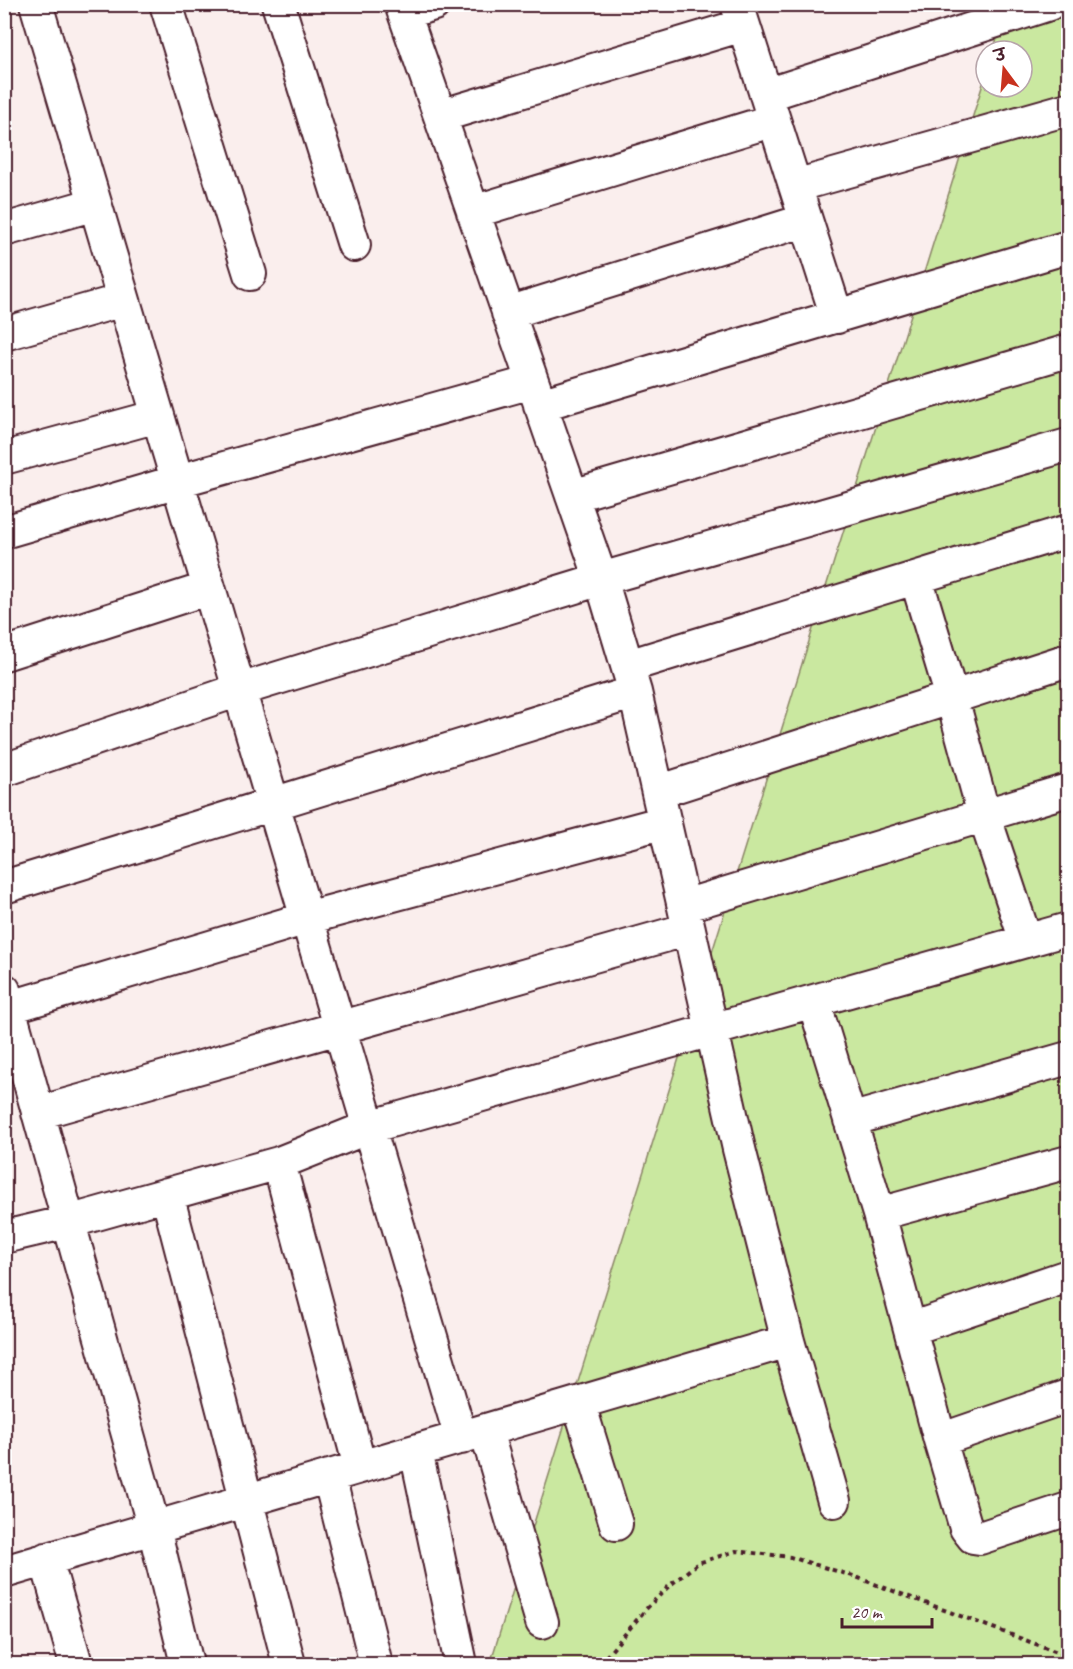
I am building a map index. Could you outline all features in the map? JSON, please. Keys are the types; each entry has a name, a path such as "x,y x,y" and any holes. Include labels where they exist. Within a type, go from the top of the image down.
{"street":[{"path":"36,4 369,1127 474,1434 542,1622"},
{"path":"166,4 250,274"},
{"path":"278,4 354,245"},
{"path":"434,4 403,9 601,579 631,679 739,1149 788,1341 834,1501"},
{"path":"473,212 770,107 1049,4"},
{"path":"440,116 740,15 837,317"},
{"path":"795,186 1068,109"},
{"path":"4,230 95,204"},
{"path":"508,313 806,220"},
{"path":"4,532 178,481 837,317 1068,247"},
{"path":"4,334 123,300"},
{"path":"572,496 1068,351"},
{"path":"4,458 158,416"},
{"path":"4,770 239,690 601,579 1068,445"},
{"path":"4,886 273,804 916,578 1068,531"},
{"path":"916,578 984,815 1026,941"},
{"path":"4,654 209,588"},
{"path":"658,792 1068,660"},
{"path":"38,1113 339,1028 686,918 984,815 1068,790"},
{"path":"187,1665 154,1528 6,1002 665,822"},
{"path":"4,1237 68,1222 279,1163 369,1127 1068,929"},
{"path":"814,1002 879,1214 966,1527 973,1537 980,1538 1068,1509"},
{"path":"850,1120 1068,1058"},
{"path":"879,1214 1068,1162"},
{"path":"279,1163 360,1467"},
{"path":"167,1194 289,1665"},
{"path":"910,1329 1068,1276"},
{"path":"4,1572 788,1341"},
{"path":"940,1440 1068,1395"},
{"path":"579,1404 616,1524"},
{"path":"416,1451 461,1665"},
{"path":"329,1476 376,1665"},
{"path":"46,1559 76,1665"}],"path":[{"path":"600,1665 646,1609 669,1586 698,1563 736,1551 790,1557 853,1576 1068,1656"}],"green space":[{"path":"1008,5 1068,5 1068,1664 490,1664 978,99 1034,99 1034,39 997,39"}]}
